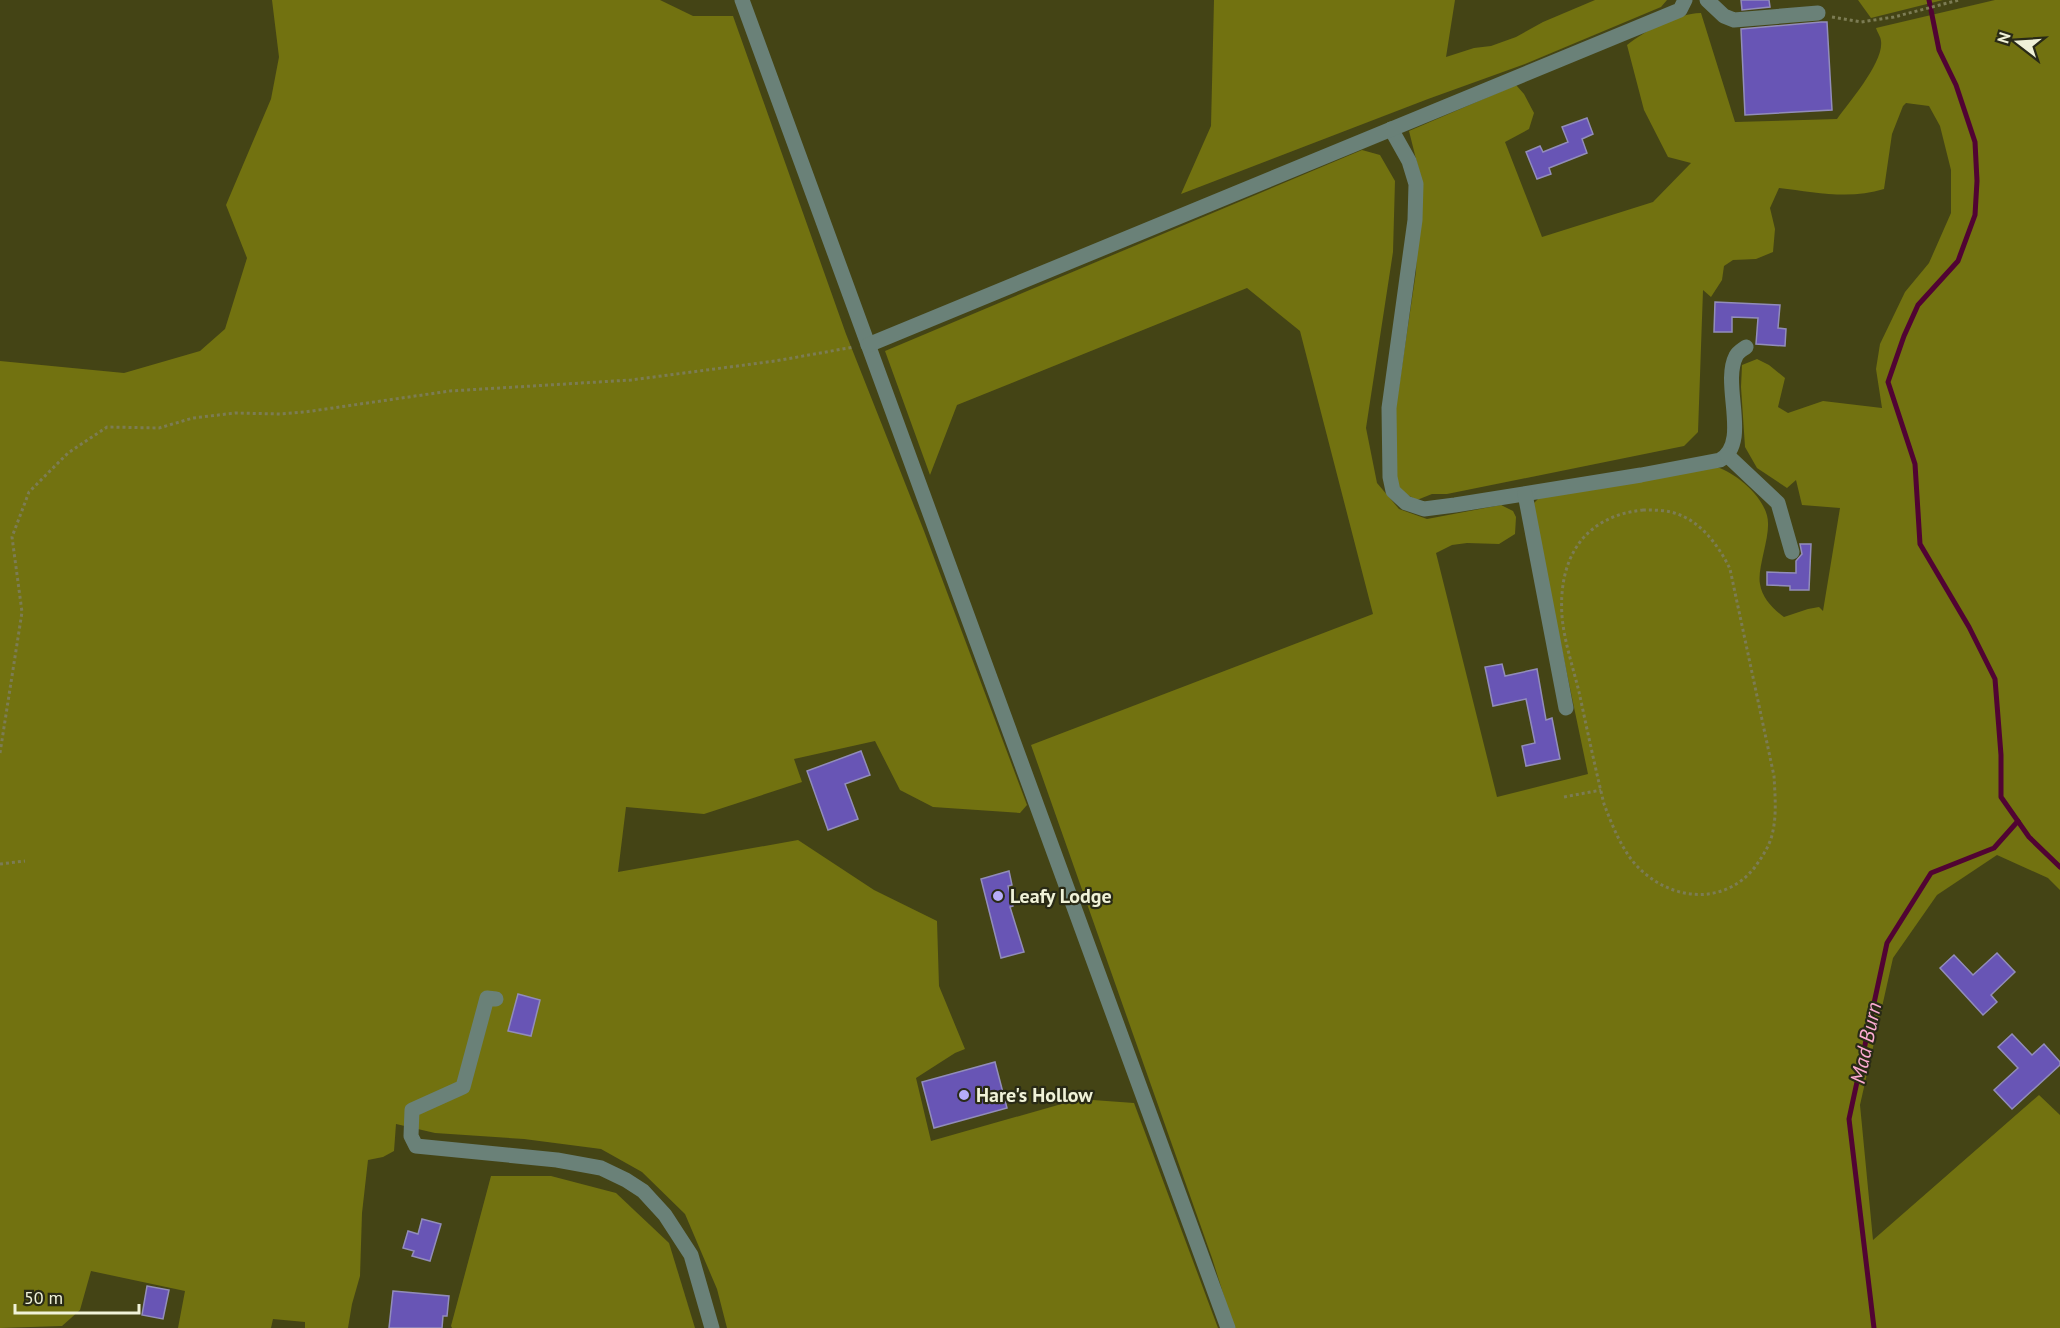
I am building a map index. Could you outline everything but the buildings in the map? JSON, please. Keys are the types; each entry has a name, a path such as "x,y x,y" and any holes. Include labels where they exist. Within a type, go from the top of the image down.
{"street":[{"path":"742,0 1228,1328"},
{"path":"868,345 1680,10 1685,0"},
{"path":"1707,0 1724,16 1734,20 1818,13"},
{"path":"1391,129 1409,161 1416,184 1415,220 1389,408 1390,477 1394,491 1406,503 1424,509 1720,460 1734,443 1731,371 1736,354 1746,347"},
{"path":"1727,454 1778,504 1792,552"},
{"path":"1525,494 1566,708"},
{"path":"496,999 487,998 463,1087 412,1110 411,1136 416,1146 557,1160 602,1168 626,1179 644,1191 665,1215 691,1256 712,1328"}],"path":[{"path":"1818,13 1861,22 1959,0"},
{"path":"0,753 22,612 12,537 29,492 68,453 107,427 159,428 193,418 235,413 305,412 450,391 631,380 775,361 868,345"},
{"path":"1643,510 1680,514 1700,527 1724,556 1730,569 1774,776 1776,808 1773,835 1765,854 1742,881 1711,895 1681,893 1655,881 1641,870 1615,830 1600,790 1562,618 1563,577 1578,544 1603,520 1624,512 1643,510"},
{"path":"1564,797 1600,790"},
{"path":"0,864 25,861"}],"shaded area":[{"path":"272,0 660,0 693,16 733,16 846,334 924,531 1027,805 1020,813 933,807 900,790 875,741 794,759 802,782 704,814 626,807 618,872 798,840 874,890 937,921 939,986 965,1049 916,1078 931,1141 1079,1099 1134,1103 1218,1328 727,1328 717,1289 685,1214 642,1172 601,1149 524,1139 435,1133 396,1124 394,1151 383,1157 368,1160 362,1213 360,1276 348,1328 305,1328 305,1322 273,1319 271,1328 178,1328 185,1291 91,1271 80,1310 62,1326 0,1328 0,361 124,373 200,351 225,329 247,258 226,205 271,99 279,57"},
{"path":"1214,0 1455,0 1446,57 1516,37 1543,22 1595,0 1667,0 1661,7 1525,64 1181,194 1211,126"},
{"path":"1858,0 1943,0 1871,18"},
{"path":"1995,0 2060,0 2060,890 2048,878 1997,855 1937,895 1893,958 1860,1105 1873,1240 2039,1095 2060,1115 2060,1328 1234,1328 1212,1258 1031,745 1373,614 1300,331 1247,288 957,405 930,475 885,351 1362,150 1380,155 1395,181 1393,252 1366,428 1377,483 1399,509 1427,519 1501,505 1513,511 1516,517 1515,534 1499,544 1452,545 1436,553 1497,797 1588,774 1535,521 1534,503 1542,495 1717,467 1734,475 1750,489 1767,514 1768,530 1760,578 1761,589 1769,603 1784,617 1819,607 1823,611 1840,508 1802,505 1796,480 1787,488 1757,468 1745,447 1741,387 1742,365 1757,359 1785,378 1778,407 1788,413 1823,401 1882,408 1876,369 1880,344 1905,292 1929,263 1951,213 1951,170 1940,126 1929,106 1906,103 1903,106 1892,134 1884,189 1845,195 1779,188 1770,208 1775,229 1773,252 1756,259 1733,260 1724,266 1722,280 1711,297 1703,290 1698,432 1684,446 1447,494 1432,494 1417,500 1400,491 1395,473 1395,413 1416,272 1420,175 1409,131 1516,85 1524,94 1534,113 1529,129 1505,142 1542,237 1653,202 1691,163 1668,157 1644,110 1627,45 1653,28 1681,16 1701,13 1735,122 1837,119 1865,82 1877,60 1881,41 1876,28"},
{"path":"491,1176 551,1176 616,1193 669,1243 695,1328 452,1328"}],"waterway":[{"path":"1929,0 1939,50 1956,85 1975,142 1977,181 1975,215 1958,261 1918,305 1888,382 1915,464 1920,544 1969,627 1995,679 2001,755 2001,797 2029,837 2060,867"},
{"name":"Mad Burn","path":"1874,1328 1849,1119 1887,943 1931,873 1994,848 2018,821"}],"place":[{"name":"Leafy Lodge","path":"998,896"},
{"name":"Hare's Hollow","path":"964,1095"}]}
